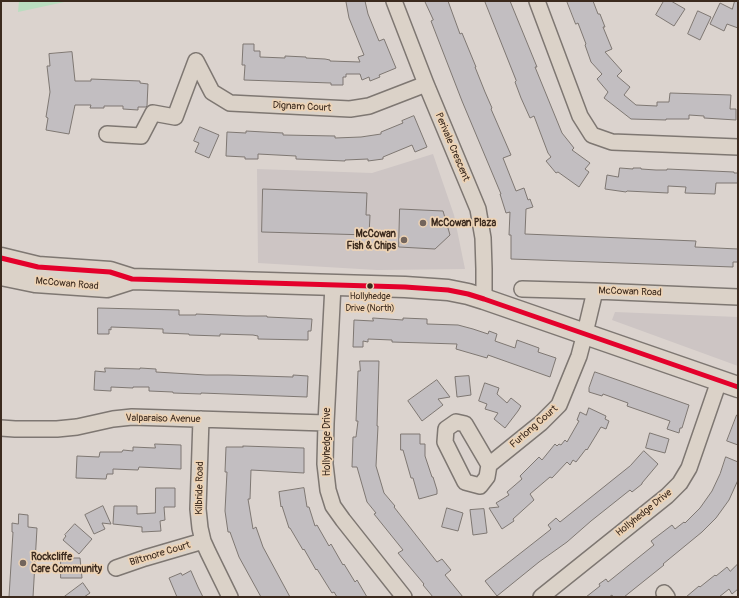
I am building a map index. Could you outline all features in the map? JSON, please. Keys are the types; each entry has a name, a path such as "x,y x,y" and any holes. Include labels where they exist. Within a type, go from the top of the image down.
{"main road":[{"name":"McCowan Road","path":"1,258 38,267 110,272 132,279 448,290 476,296 738,387"},
{"name":"McCowan Road","path":"1,275 35,282 107,287 132,279"}],"street":[{"name":"Perivale Crescent","path":"394,1 426,84 478,209 483,236 484,280 476,296"},
{"path":"537,1 580,116 592,134 612,142 738,147"},
{"name":"Dignam Court","path":"108,134 141,136 153,113 175,117 196,61 212,92 230,103 350,110 369,106 426,84"},
{"name":"Hollyhedge Drive","path":"333,285 326,423 325,464 328,490 333,506 404,597"},
{"name":"McCowan Road","path":"522,289 595,290 738,297"},
{"name":"Furlong Court","path":"489,465 541,424 560,405 579,356 595,290"},
{"name":"Hollyhedge Drive","path":"541,597 667,496 680,483 689,468 719,381"},
{"name":"Valparaiso Avenue","path":"1,428 57,429 132,417 326,423"},
{"name":"Kilbride Road","path":"202,420 198,509 200,528 203,540 230,597"},
{"name":"Biltmore Court","path":"116,568 203,540"}],"shaded area":[{"path":"433,154 454,215 465,269 377,270 258,263 257,169 372,173"},
{"path":"615,312 738,317 738,366 612,320"}],"green space":[{"path":"19,1 69,1 18,12"}],"building":[{"path":"365,1 368,14 379,41 384,39 396,68 379,75 380,77 370,81 369,77 362,80 360,74 346,74 346,77 343,77 343,85 331,85 331,83 244,80 245,65 242,65 243,44 254,44 254,51 260,51 260,57 306,57 330,61 360,62 358,57 364,55 349,18 346,2"},
{"path":"425,1 448,1 460,34 462,33 492,108 491,109 511,155 503,158 516,191 524,188 528,200 530,199 533,207 526,209 525,234 696,241 695,247 738,249 738,262 733,262 733,267 511,259 511,235 509,235 510,212 506,213 501,194 462,101 431,21 433,20"},
{"path":"485,1 510,1 562,133 574,148 572,150 590,163 585,169 589,172 579,187 558,172 556,173 546,161 551,157 548,153 534,116 530,118 521,98 515,82 516,81"},
{"path":"567,1 593,1 598,14 600,14 605,27 603,27 612,49 605,52 622,71 617,76 630,87 624,95 636,105 657,106 657,102 669,102 670,93 731,95 730,109 736,109 736,120 704,118 704,116 689,115 689,119 631,119 604,98 608,92 597,79 602,74 591,62 578,23 576,24"},
{"path":"664,1 671,1 685,9 674,26 656,15"},
{"path":"735,1 738,1 738,28 727,24 724,31 710,24 720,3 732,9"},
{"path":"698,11 711,17 700,40 688,34"},
{"path":"72,52 75,81 91,81 91,79 140,81 140,83 148,84 147,106 138,107 138,110 123,109 123,106 90,108 91,105 75,105 69,134 46,130 48,118 46,117 50,92 47,66 50,66 49,54"},
{"path":"414,116 427,147 415,152 412,145 383,157 383,159 368,161 368,159 345,161 296,159 296,156 258,154 258,159 245,159 245,157 226,156 227,132 246,133 246,131 283,133 283,135 335,136 335,138 361,137 381,134 381,132 403,123 402,121"},
{"path":"200,127 219,135 209,158 195,152 199,143 194,141"},
{"path":"620,168 734,172 738,173 738,183 716,183 715,194 685,193 686,187 668,186 668,193 626,192 605,189 607,175 618,177"},
{"path":"263,189 367,193 366,215 370,215 369,235 262,232"},
{"name":"McCowan Plaza","path":"400,209 443,211 450,235 435,249 399,247"},
{"path":"98,308 179,310 179,315 267,316 312,319 311,331 308,331 308,340 258,339 258,336 253,335 189,335 163,333 163,329 111,327 111,330 109,329 109,334 98,334"},
{"path":"373,318 403,320 403,318 427,319 427,324 458,325 488,334 489,331 497,334 495,341 515,348 517,340 539,348 538,352 556,358 550,377 488,355 487,358 456,349 457,344 392,342 392,340 368,339 368,342 363,341 363,347 353,347 354,320 373,321"},
{"path":"360,361 379,361 376,466 384,493 437,562 442,559 451,570 445,575 463,597 433,597 398,553 403,550 374,514 376,513 367,502 357,467 352,467 353,437 356,437 358,421 356,421 358,371 360,371"},
{"path":"105,368 156,369 156,372 206,375 308,376 307,397 173,393 149,391 149,387 111,387 111,391 94,390 95,371 105,372"},
{"path":"595,372 689,405 679,433 667,429 670,421 627,406 628,403 603,394 602,396 589,392"},
{"path":"469,376 471,395 457,397 455,377"},
{"path":"437,380 450,397 438,399 443,405 422,421 408,401"},
{"path":"485,383 499,388 497,394 507,403 511,398 521,406 505,428 494,419 498,413 485,409 487,404 479,401"},
{"path":"589,408 606,416 605,419 609,421 606,429 601,427 587,450 586,449 576,462 573,460 570,465 567,462 552,478 550,477 530,494 534,500 513,519 514,521 502,529 489,508 499,507 496,503 509,495 507,492 522,479 520,476 539,457 542,460 555,444 557,446 559,444 561,445 565,440 567,442 579,421 577,420 580,412 586,415"},
{"path":"738,415 738,445 727,441"},
{"path":"650,433 669,439 665,453 646,448"},
{"path":"401,434 420,434 420,444 425,444 425,456 433,477 437,494 419,499 403,450 401,450"},
{"path":"155,444 181,445 181,469 139,467 138,470 113,469 113,474 107,474 106,479 76,478 77,456 99,457 100,452 122,452 123,450 133,451 133,447 155,448"},
{"path":"243,446 304,448 304,473 251,470 250,499 248,499 253,529 256,527 263,547 290,597 261,597 239,557 230,532 228,532 225,511 227,472 225,472 226,447"},
{"path":"644,451 658,464 642,484 632,492 630,490 567,542 539,562 497,596 485,581 550,530 551,529 548,525 556,518 560,522 630,466"},
{"path":"726,457 738,462 738,480 729,500 716,518 702,532 624,597 613,597 612,595 609,597 586,597 600,586 599,584 606,579 608,582 654,545 651,541 672,525 675,529 684,522 685,523 700,508 712,491"},
{"path":"156,488 175,488 175,507 164,507 165,520 160,521 161,531 142,532 142,527 113,524 114,506 137,506 137,514 155,513"},
{"path":"304,488 307,507 309,507 315,526 317,525 329,546 331,544 343,565 344,564 355,582 357,580 367,597 337,597 334,592 332,593 289,528 282,506 281,507 279,492"},
{"path":"103,506 111,524 102,523 105,529 94,534 85,515"},
{"path":"447,508 463,513 458,531 442,527"},
{"path":"484,509 487,533 473,535 470,510"},
{"name":"Rockcliffe Care Community","path":"19,514 28,515 28,527 37,528 33,597 9,597 13,532 12,523 18,524"},
{"path":"75,524 92,539 79,554 63,540 66,536 65,535"},
{"path":"61,558 80,558 82,578 61,578"},
{"path":"738,564 738,589 732,594 729,589 719,597 686,597 699,586 700,587 727,567 730,571"},
{"path":"191,571 203,597 177,597 169,578"},
{"path":"83,583 90,593 84,597 64,597"}],"transit line":[{"path":"1,258 38,267 110,272 132,279 405,287 448,290 484,299 738,387"}],"place":[{"name":"McCowan Plaza","path":"423,223"},
{"name":"McCowan Fish & Chips","path":"404,240"},
{"name":"Hollyhedge Drive (North)","path":"370,286"},
{"name":"Rockcliffe Care Community","path":"23,563"}]}
